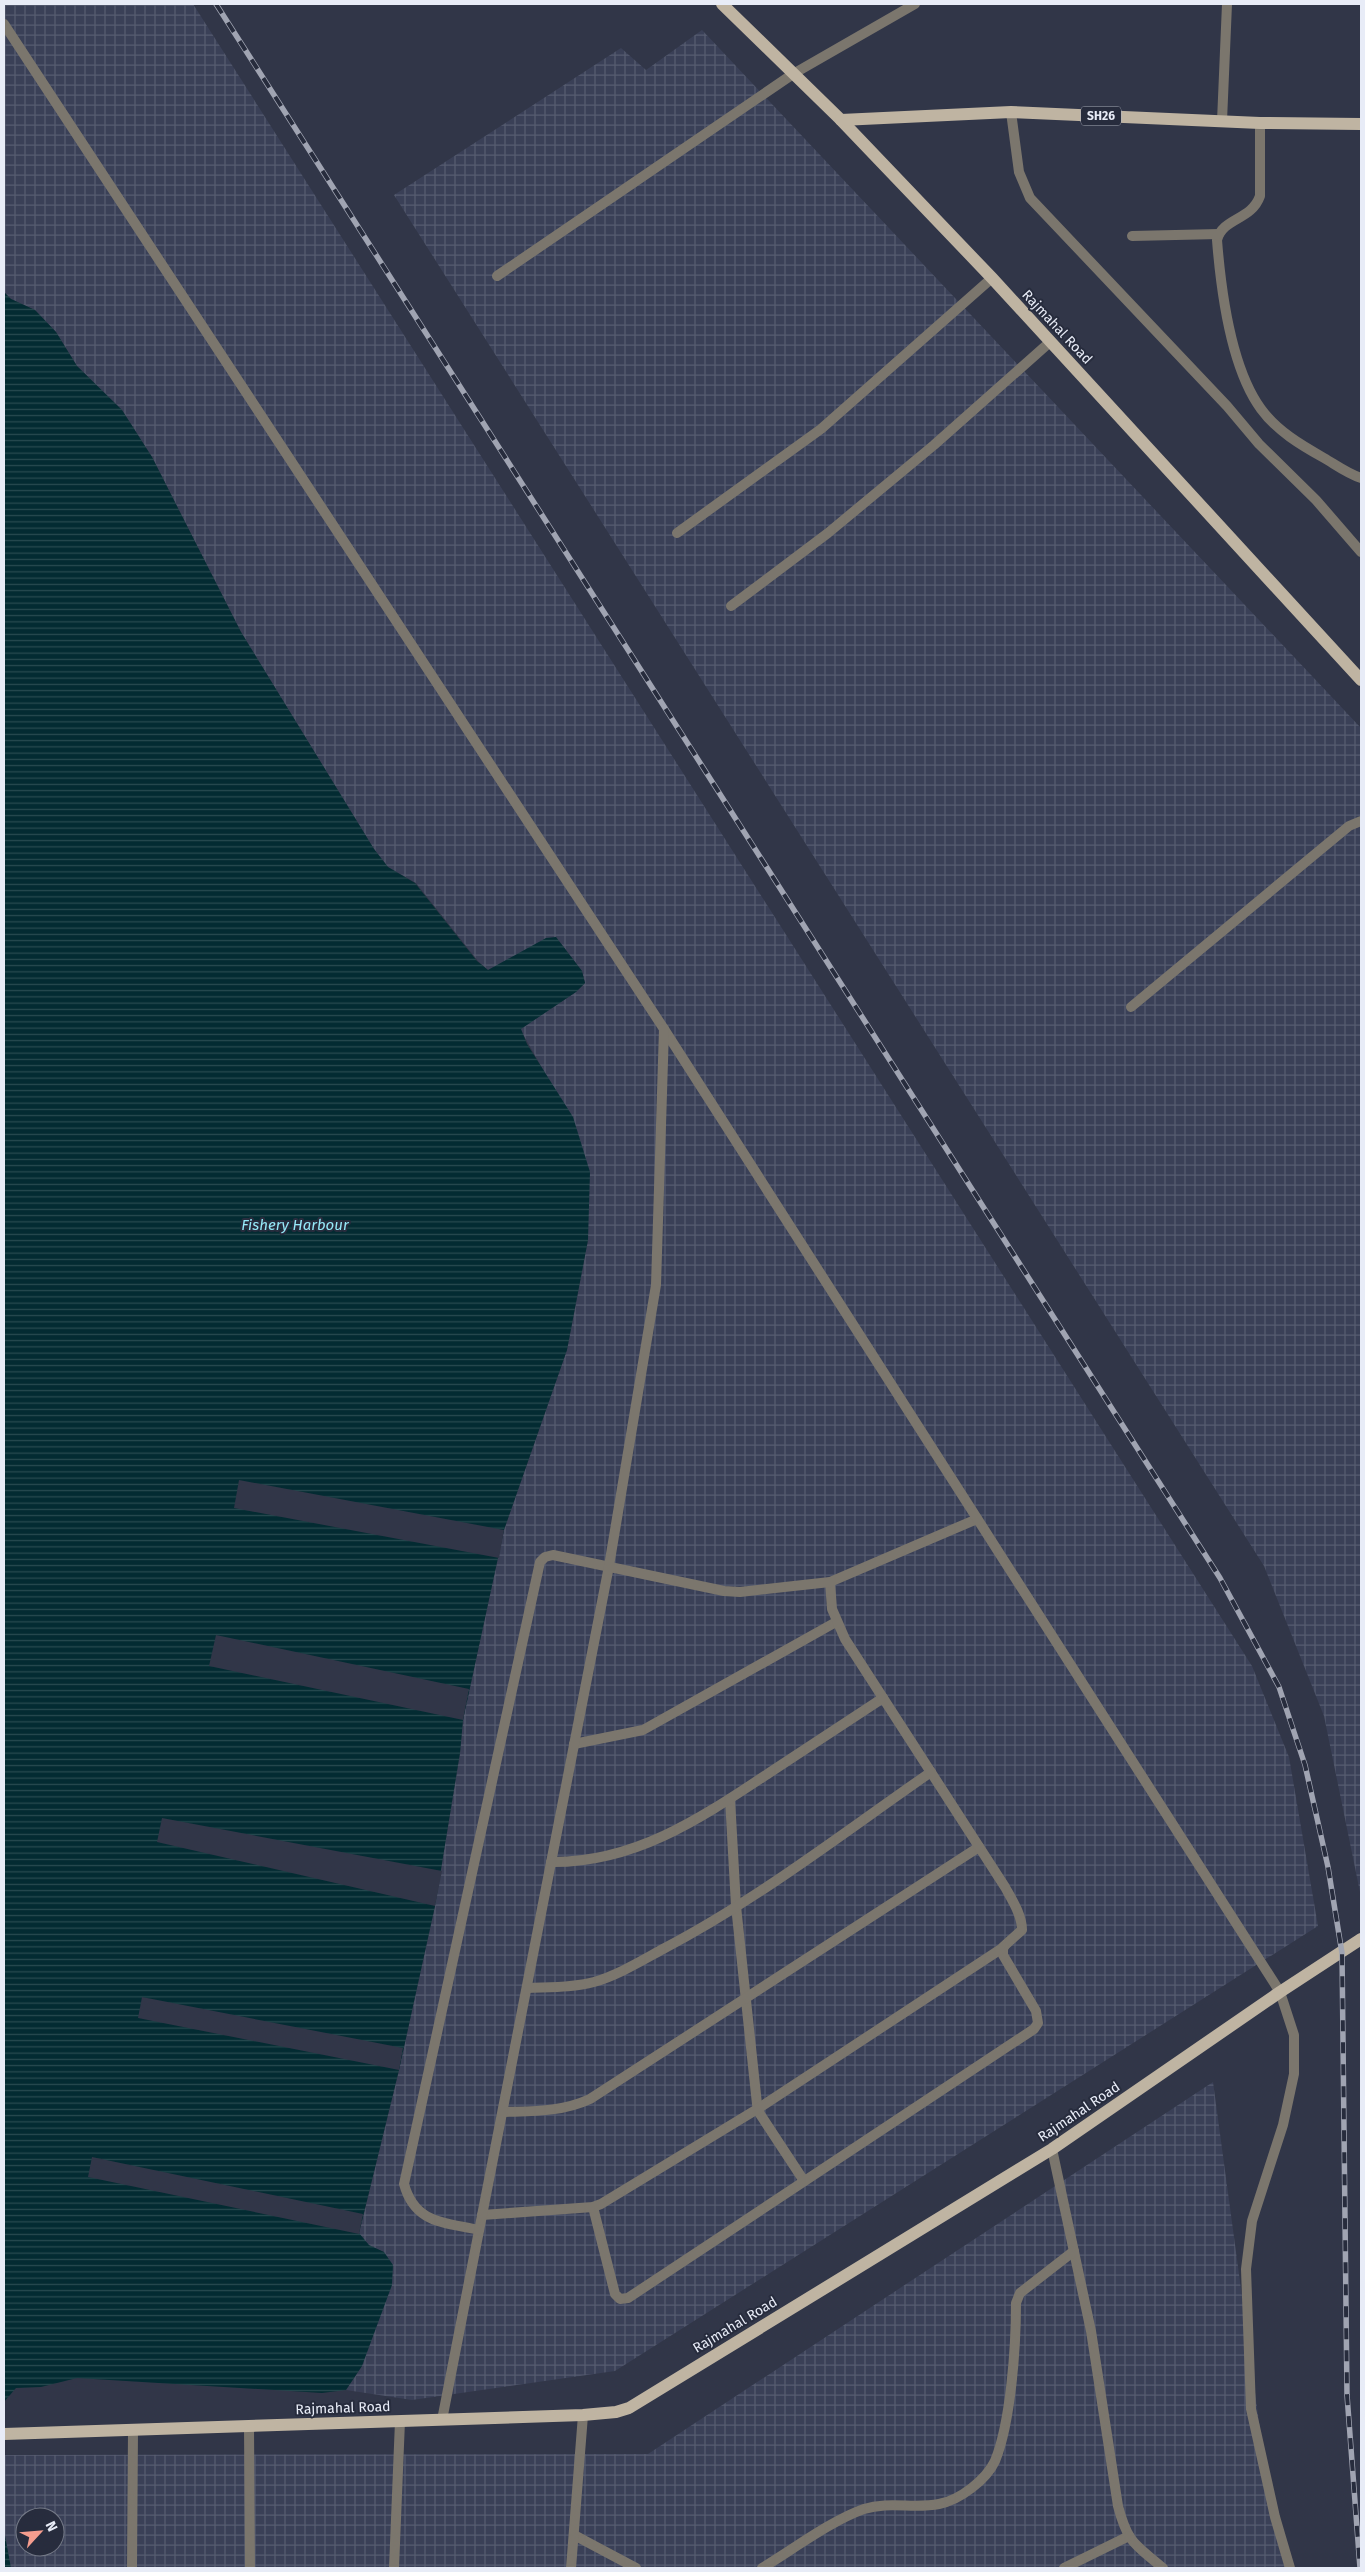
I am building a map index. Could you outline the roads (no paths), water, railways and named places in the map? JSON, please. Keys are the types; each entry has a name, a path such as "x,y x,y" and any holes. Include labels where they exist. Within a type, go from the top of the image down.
{"main road":[{"name":"Rajmahal Road","path":"722,4 841,120 992,278 1361,680"},
{"name":"SH26","path":"841,120 1012,112 1260,123 1361,124"},
{"name":"Rajmahal Road","path":"4,2434 583,2415 616,2412 628,2408 1052,2149 1280,1992 1361,1939"}],"street":[{"path":"497,276 793,74 915,4"},
{"path":"1222,121 1227,4"},
{"path":"4,24 664,1029 1280,1992 1294,2035 1294,2074 1283,2125 1252,2221 1246,2269 1252,2410 1274,2517 1290,2568"},
{"path":"1012,112 1019,172 1030,198 1228,406 1259,444 1316,500 1361,552"},
{"path":"1260,123 1260,196 1257,206 1222,228 1219,234 1218,256 1232,340 1252,395 1263,411 1284,433 1313,452 1361,478"},
{"path":"1132,236 1219,234"},
{"path":"677,533 821,429 992,278"},
{"path":"730,606 828,534 934,445 1050,342"},
{"path":"1131,1007 1349,826 1361,821"},
{"path":"442,2420 609,1566 656,1285 664,1029"},
{"path":"480,2230 426,2218 413,2207 404,2184 540,1562 545,1557 552,1555 724,1591 740,1592 830,1582 977,1519"},
{"path":"482,2216 594,2207 759,2108 1004,1947 1022,1930 1022,1922 1005,1887 836,1622 832,1609 830,1582"},
{"path":"574,1744 643,1730 836,1622"},
{"path":"551,1862 580,1862 624,1853 687,1824 730,1799 883,1698"},
{"path":"527,1988 577,1986 613,1975 688,1936 736,1906 931,1772"},
{"path":"730,1799 736,1906 759,2108 804,2181"},
{"path":"503,2112 544,2111 574,2106 606,2090 979,1847"},
{"path":"594,2207 615,2294 620,2299 628,2298 1034,2029 1038,2023 1038,2017 1006,1962 1004,1947"},
{"path":"1052,2149 1091,2331 1118,2506 1124,2529 1163,2568"},
{"path":"762,2568 861,2510 880,2504 940,2504 967,2492 980,2479 994,2462 1007,2415 1016,2303 1020,2293 1074,2251"},
{"path":"571,2568 583,2415"},
{"path":"394,2568 400,2421"},
{"path":"249,2427 250,2568"},
{"path":"132,2568 133,2431"},
{"path":"574,2535 636,2568"},
{"path":"1064,2568 1129,2536"}],"water":[{"name":"Fishery Harbour","path":"4,292 11,299 35,310 56,332 77,366 122,410 152,457 241,632 374,849 388,867 415,883 477,961 488,970 546,938 556,937 582,971 585,983 576,992 521,1029 527,1044 573,1117 590,1172 588,1240 567,1350 504,1530 463,1720 460,1753 435,1906 399,2070 359,2233 369,2245 384,2252 393,2265 392,2285 362,2366 346,2390 322,2393 77,2378 41,2387 16,2388 4,2402"},
{"path":"4,2530 11,2568 4,2568"}],"railway":[{"path":"216,4 1220,1578 1279,1687 1305,1765 1328,1867 1342,1953 1347,2395 1360,2568"}]}
